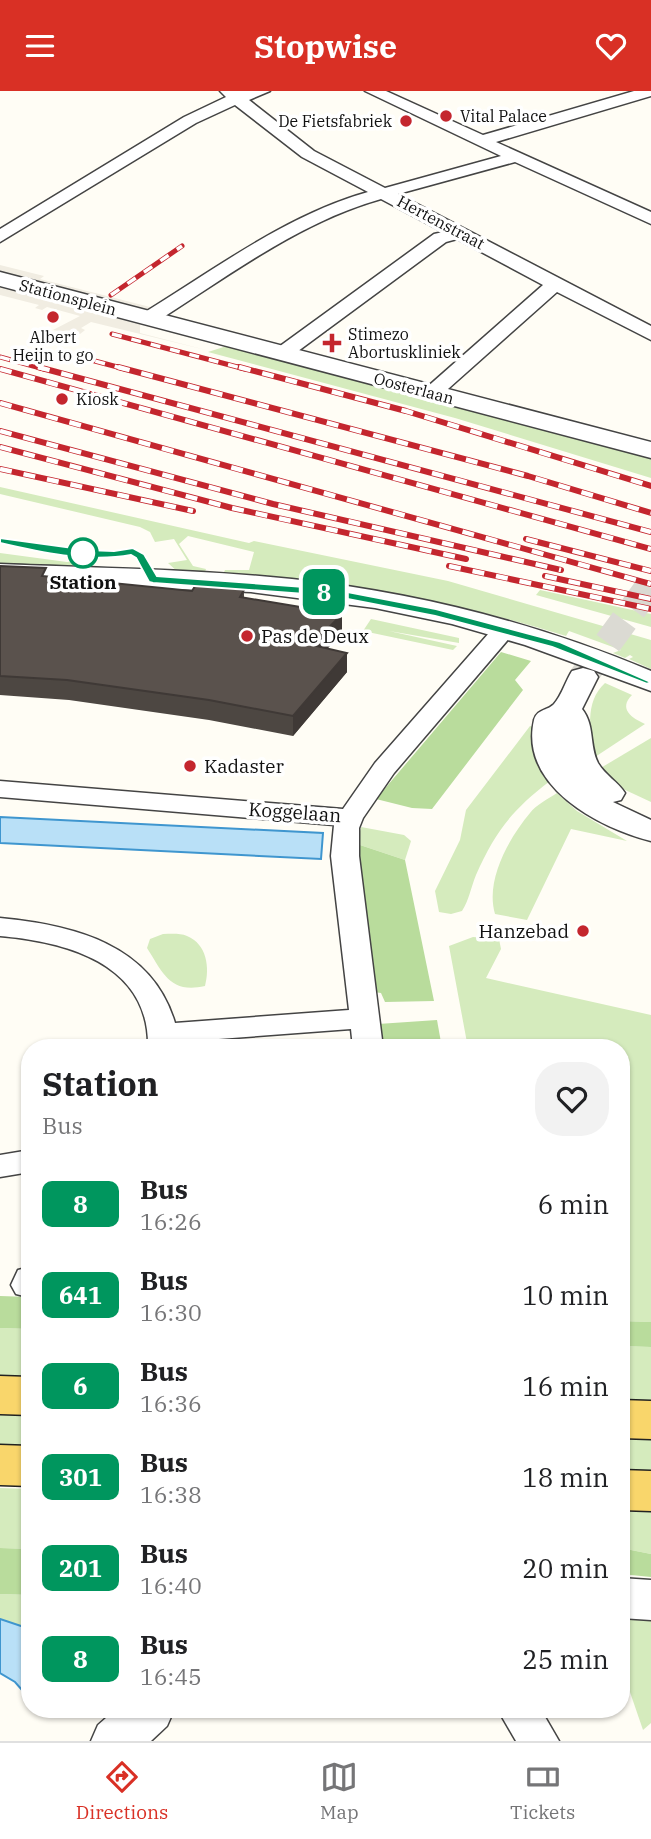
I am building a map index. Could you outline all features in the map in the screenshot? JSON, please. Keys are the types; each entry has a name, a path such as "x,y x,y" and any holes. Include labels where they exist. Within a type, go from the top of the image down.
{"main road":[{"path":"0,1395 21,1396"},
{"path":"630,1419 651,1420"},
{"path":"0,1465 21,1466"},
{"path":"630,1490 651,1491"}],"street":[{"path":"0,237 234,94 261,91"},
{"path":"373,91 651,219"},
{"path":"481,141 651,91"},
{"name":"Hertenstraat","path":"234,94 292,144 651,334"},
{"path":"142,316 306,221 384,193 516,157"},
{"path":"283,353 440,238 461,233"},
{"name":"Stationsplein","path":"0,279 142,316"},
{"path":"432,393 546,290 561,285"},
{"name":"Oosterlaan","path":"142,316 651,450"},
{"path":"0,573 250,585 332,593 447,615 504,630 556,645 651,682"},
{"name":"Koggelaan","path":"0,789 350,818 384,768 504,630"},
{"path":"583,677 566,710 551,718 548,732 551,755 561,774 589,803 651,831"},
{"path":"566,710 575,721 574,741 579,757 592,777 611,795 651,813"},
{"path":"350,818 346,828 345,856 366,1039"},
{"path":"0,927 55,933 77,940 125,964 152,996 163,1039"},
{"path":"182,1039 362,1019"},
{"path":"0,1166 21,1162"},
{"path":"630,1599 651,1600"},
{"path":"116,1741 140,1718"},
{"path":"523,1718 539,1741"}],"green space":[{"path":"233,344 651,455 651,478 455,418 208,352"},
{"path":"0,487 249,543 254,541 448,581 651,640 651,669 629,659 633,657 630,655 625,658 613,653 621,650 569,631 566,636 446,604 324,583 241,574 240,577 222,576 225,570 249,570 254,552 188,536 179,544 193,566 206,569 204,575 179,573 168,563 187,560 174,539 155,542 150,532 140,527 0,494"},
{"path":"0,553 74,561 69,571 0,567"},
{"path":"540,590 651,614 651,627 536,595"},
{"path":"371,619 459,638 459,643 389,631 457,646 453,650 363,631"},
{"path":"501,652 531,661 515,680 523,690 432,809 412,808 376,799"},
{"path":"605,683 632,695 626,705 628,713 645,724 595,757 590,728 591,708 598,691"},
{"path":"530,726 534,727 550,781 515,812 498,834 476,875 462,911 451,914 439,912 435,891 460,840 466,810"},
{"path":"651,738 651,802 621,788 599,769"},
{"path":"557,793 577,811 627,841 571,829 527,920 495,914 493,887 507,847 533,810"},
{"path":"361,827 404,835 411,841 405,860 357,844"},
{"path":"357,844 405,860 434,1001 385,1002 381,993 374,992"},
{"path":"163,934 184,935 199,945 207,964 205,986 183,987 175,984 163,973 147,948 150,939"},
{"path":"473,937 499,939 501,949 486,978 651,1015 651,1322 630,1321 630,1039 466,1039 449,946"},
{"path":"437,1020 440,1039 380,1039 378,1024"},
{"path":"0,1296 21,1297 21,1329 0,1328"},
{"path":"630,1321 651,1322 651,1347 630,1346"},
{"path":"0,1328 21,1329 21,1379 0,1378"},
{"path":"630,1346 651,1347 651,1403 630,1402"},
{"path":"0,1413 21,1414 21,1446 0,1445"},
{"path":"630,1436 651,1437 651,1476 630,1475"},
{"path":"0,1488 21,1489 21,1549 0,1548"},
{"path":"630,1511 651,1512 651,1554 630,1550"},
{"path":"0,1548 21,1549 21,1595 0,1594"},
{"path":"630,1550 651,1554 651,1577 630,1575"},
{"path":"0,1594 21,1595 21,1626 0,1619"},
{"path":"630,1618 651,1620 651,1723 643,1730 630,1692"}],"shaded area":[{"path":"0,265 44,276 40,279 158,309 140,325 140,333 210,351 91,322 81,328 85,330 80,334 53,330 80,316 47,307 42,310 35,308 39,305 0,295"}],"water":[{"path":"0,817 323,833 321,859 0,843"},
{"path":"0,1619 21,1626 21,1689 0,1673"}],"building":[{"path":"0,566 46,568 42,576 192,591 197,583 244,590 240,597 342,614 312,645 347,653 293,716 209,700 67,680 0,676"}],"tunnel":[{"path":"583,677 651,584"}],"railway":[{"path":"111,295 182,246"},
{"path":"112,334 245,369"},
{"path":"76,356 125,369"},
{"path":"0,357 44,369"},
{"path":"38,367 651,532"},
{"path":"118,367 528,476 651,513"},
{"path":"239,367 406,411 651,486"},
{"path":"0,369 651,549"},
{"path":"0,403 651,584"},
{"path":"0,431 273,504 561,570"},
{"path":"0,447 232,508 466,559"},
{"path":"0,469 193,511"},
{"path":"526,539 651,571"},
{"path":"449,566 651,609"},
{"path":"545,576 651,599"}],"bus line":[{"name":"8","path":"0,541 88,554 114,555 133,551 140,557 153,579 332,593 436,612 556,645 651,682"}],"place":[{"name":"Vital Palace","path":"446,116"},
{"name":"De Fietsfabriek","path":"406,121"},
{"name":"Albert Heijn to go","path":"53,317"},
{"name":"Stimezo Abortuskliniek","path":"332,343"},
{"name":"Kiosk","path":"62,399"},
{"name":"Station","path":"83,553"},
{"name":"Pas de Deux","path":"247,636"},
{"name":"Kadaster","path":"190,766"},
{"name":"Hanzebad","path":"583,931"}]}
